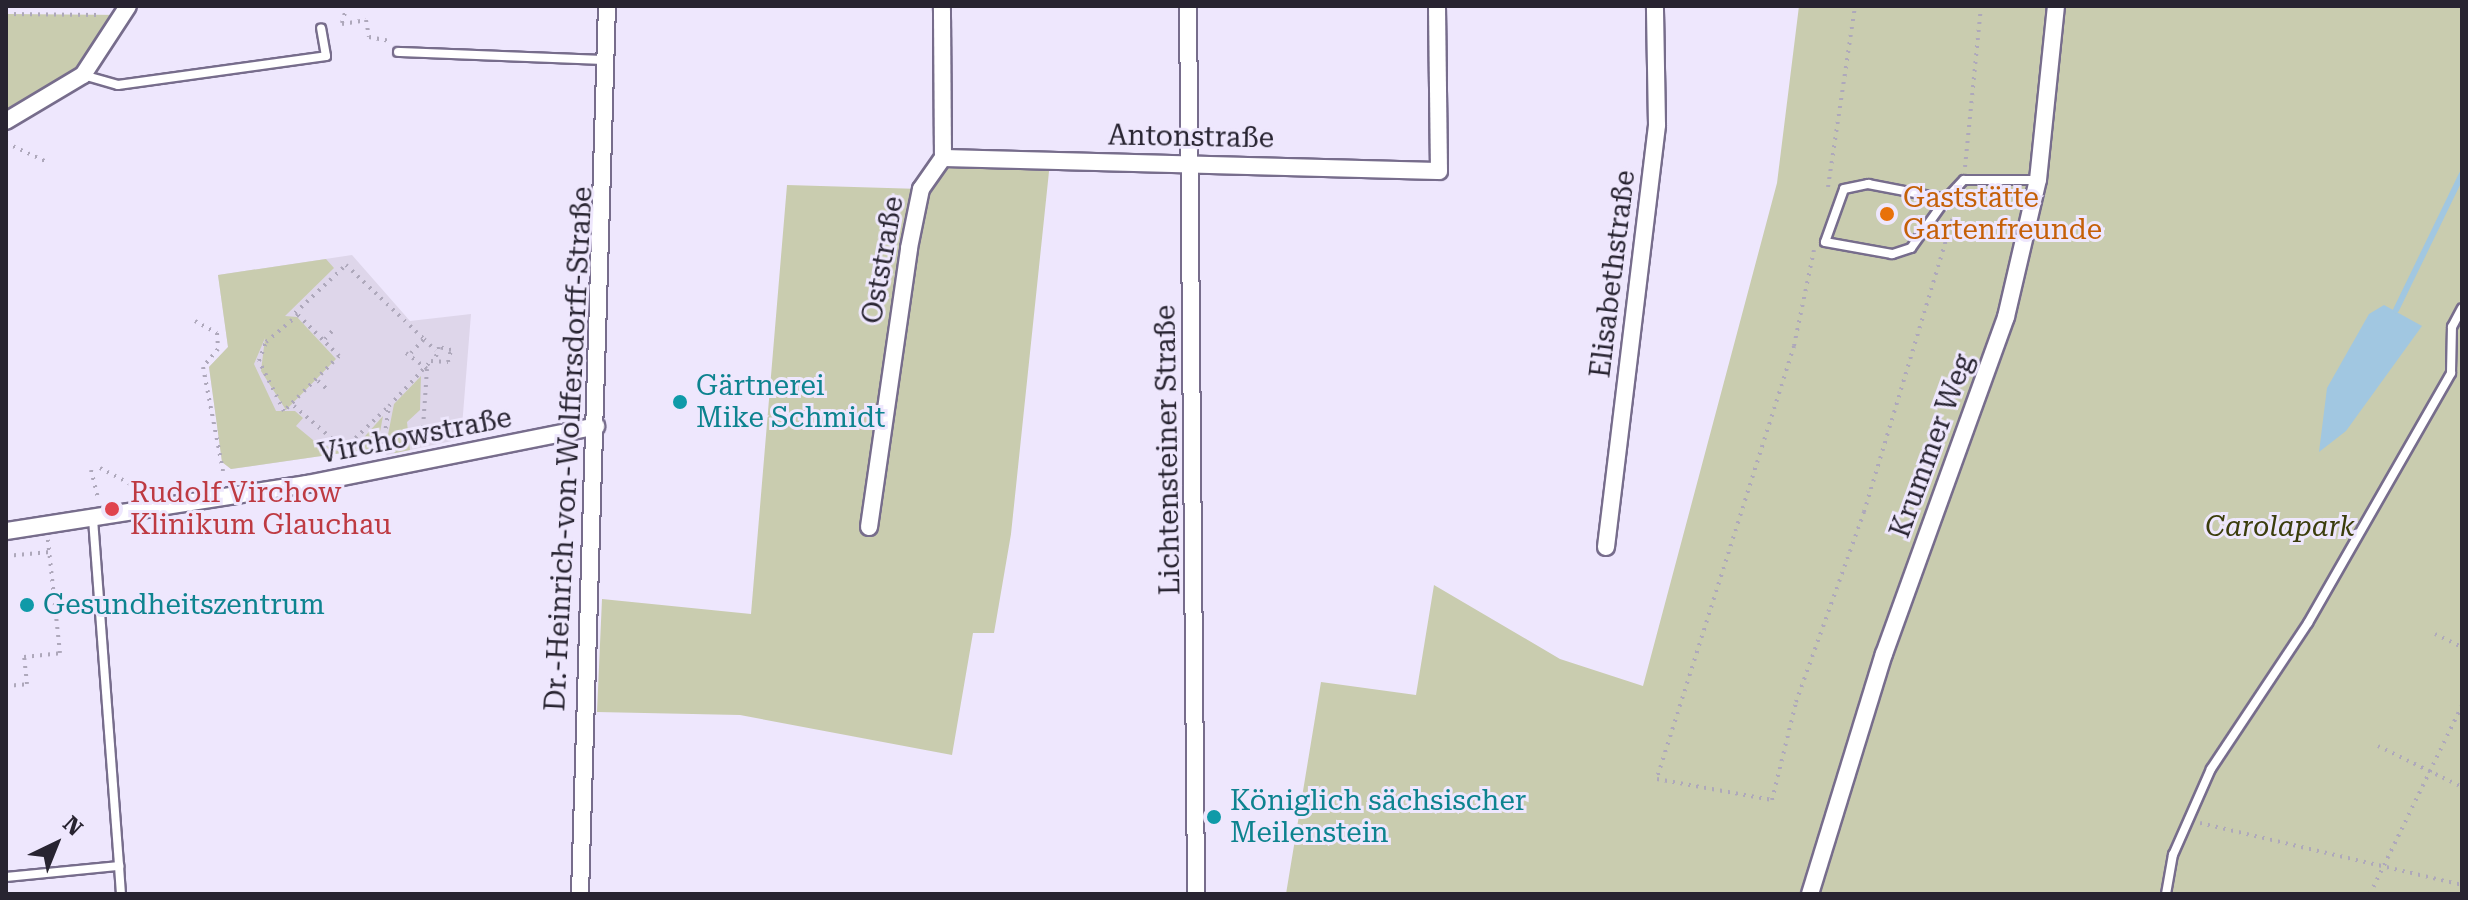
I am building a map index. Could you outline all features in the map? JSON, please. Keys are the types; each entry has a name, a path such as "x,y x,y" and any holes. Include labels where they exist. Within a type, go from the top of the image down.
{"street":[{"name":"Dr.-Heinrich-von-Wolffersdorff-Straße","path":"580,894 611,60 607,6"},
{"path":"942,6 943,158"},
{"name":"Lichtensteiner Straße","path":"1188,6 1196,894"},
{"name":"Antonstraße","path":"943,158 1190,160 1439,171 1437,6"},
{"name":"Elisabethstraße","path":"1606,547 1657,125 1655,6"},
{"name":"Krummer Weg","path":"1810,894 1884,654 2006,317 2038,180 2056,6"},
{"path":"6,121 83,75 126,10"},
{"name":"Oststraße","path":"869,527 909,248 921,189 943,158"},
{"name":"Virchowstraße","path":"6,531 386,470 596,426"}],"lane":[{"path":"83,75 118,85 326,56 321,28"},
{"path":"398,52 611,60"},
{"path":"1946,199 1868,184 1844,189 1825,242 1892,254 1911,248 1946,199 1964,180 2038,180"},
{"path":"2166,894 2173,855 2211,769 2308,623 2451,373 2452,327 2462,308"},
{"path":"97,518 121,894"},
{"path":"6,877 119,866"}],"path":[{"path":"342,24 347,6"},
{"path":"1825,199 1855,6"},
{"path":"1964,180 1981,6"},
{"path":"6,14 126,10"},
{"path":"321,28 366,20 369,37 393,42 398,52"},
{"path":"6,143 49,163"},
{"path":"1816,243 1794,346 1657,779 1772,800 1796,702 1864,512 1955,210"},
{"path":"294,314 339,356 294,406 279,409 259,361 294,314 346,265 435,350 435,359"},
{"path":"195,321 217,333 218,349 203,367 223,471"},
{"path":"324,340 334,329"},
{"path":"424,339 408,353 425,367"},
{"path":"435,350 443,345 452,355 443,364 435,359"},
{"path":"294,406 344,449 435,359"},
{"path":"425,367 425,461"},
{"path":"318,381 328,390"},
{"path":"386,470 389,406"},
{"path":"100,468 169,506"},
{"path":"91,470 97,518"},
{"path":"6,686 27,684 24,657 60,653 47,526"},
{"path":"6,556 50,552"},
{"path":"2435,634 2462,647"},
{"path":"2370,894 2462,705"},
{"path":"2378,746 2462,787"},
{"path":"2198,822 2462,885"}],"shaded area":[{"path":"352,255 410,321 471,314 461,439 387,455 377,448 231,469 222,462 209,367 228,347 218,275"}],"green space":[{"name":"Carolapark","path":"1799,6 2462,6 2462,894 1286,894 1321,682 1416,695 1434,585 1560,659 1643,686 1777,183"},
{"path":"6,14 125,15 83,75 6,121"},
{"path":"943,158 1050,162 1011,534 994,633 973,633 952,755 740,715 597,712 602,599 751,614 787,185 921,189"},
{"path":"326,259 334,268 285,316 297,317 336,359 286,410 261,371 265,338 254,364 276,411 295,411 303,418 296,426 313,440 342,453 231,469 222,462 209,367 228,347 218,275"},
{"path":"421,376 420,410 407,422 410,450 395,453 386,445 394,404"},
{"path":"383,416 377,448 351,452"}],"water":[{"path":"2384,305 2422,326 2346,431 2319,452 2327,388 2369,314"}],"waterway":[{"path":"2396,310 2462,174"}],"place":[{"name":"Gaststätte Gartenfreunde","path":"1887,214"},
{"name":"Gärtnerei Mike Schmidt","path":"680,402"},
{"name":"Rudolf Virchow Klinikum Glauchau","path":"112,509"},
{"name":"Gesundheitszentrum","path":"27,605"},
{"name":"Königlich sächsischer Meilenstein","path":"1214,817"}]}
